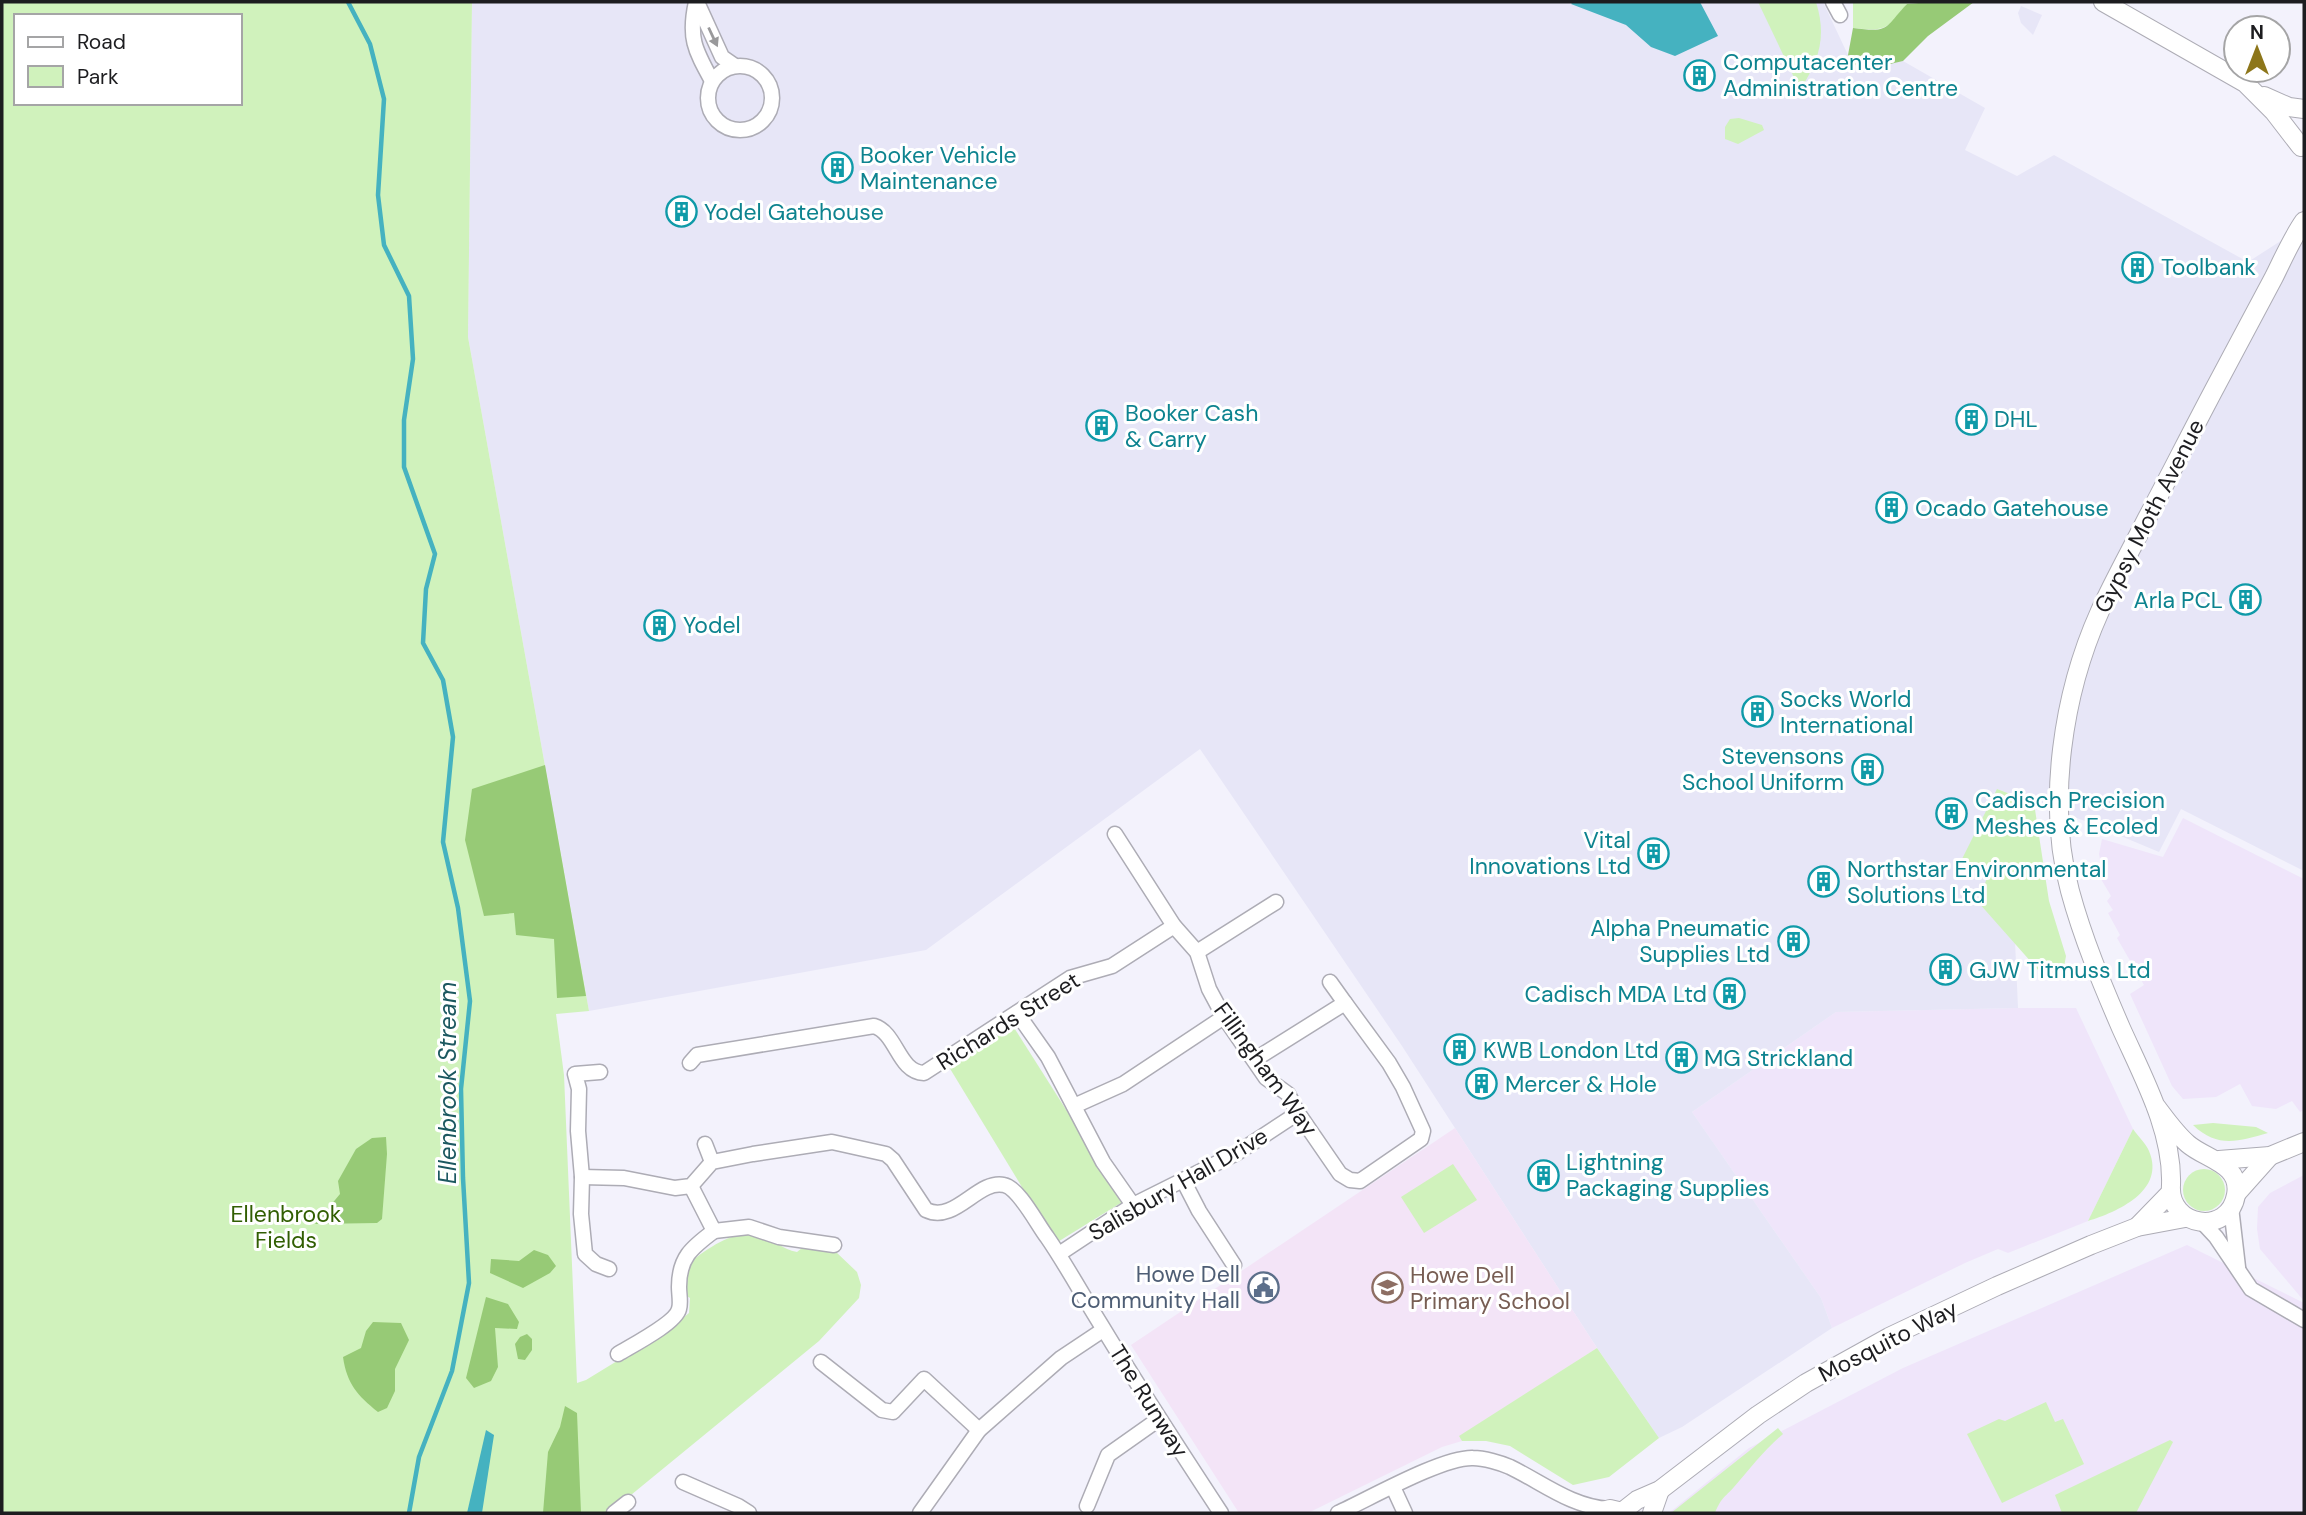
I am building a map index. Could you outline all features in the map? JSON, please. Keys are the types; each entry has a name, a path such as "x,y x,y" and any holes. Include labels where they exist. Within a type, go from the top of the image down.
{"street":[{"path":"697,2 722,57 735,66"},
{"path":"697,2 691,23 696,51 712,81"},
{"path":"1833,2 1840,15 1842,2"},
{"path":"2103,2 2245,83 2303,151"},
{"path":"735,66 746,66 756,71 771,86 770,110 757,125 747,130 724,127 709,110 707,96 712,81 722,71 735,66"},
{"path":"2257,94 2289,107 2304,109"},
{"path":"2303,151 2300,136 2304,122"},
{"name":"Gypsy Moth Avenue","path":"2171,1183 2155,1105 2099,977 2068,886 2063,855 2059,784 2066,724 2071,695 2099,612 2303,218"},
{"name":"Fillingham Way","path":"1115,834 1174,926 1197,953 1209,989 1224,1017 1266,1078 1289,1094 1298,1113 1340,1174 1350,1180 1360,1181 1421,1139 1423,1131 1389,1063 1345,1003"},
{"path":"1197,953 1276,902"},
{"name":"Richards Street","path":"690,1063 697,1055 874,1026 881,1028 887,1035 904,1062 913,1070 924,1073 1070,978 1112,966 1174,926"},
{"path":"1254,1060 1345,1003 1330,982"},
{"path":"1017,1013 1048,1057 1103,1162 1133,1205"},
{"path":"1074,1106 1123,1084 1224,1017"},
{"path":"600,1072 575,1074 579,1090 581,1214 585,1254 596,1264 609,1269"},
{"name":"Gypsy Moth Avenue","path":"2155,1105 2186,1142 2211,1158"},
{"name":"Salisbury Hall Drive","path":"1059,1254 1133,1205 1237,1153 1298,1113"},
{"name":"The Runway","path":"712,1162 832,1142 886,1154 893,1160 926,1210 940,1214 991,1186 1003,1184 1015,1191 1059,1254 1103,1330 1221,1513"},
{"path":"2304,1142 2270,1156 2191,1158 2182,1164 2171,1183 2176,1207 2216,1237 2251,1289 2304,1320"},
{"path":"582,1177 624,1178 675,1188 691,1186 712,1162 705,1144"},
{"path":"2193,1220 2215,1220 2270,1156"},
{"path":"2211,1158 2230,1170 2238,1268"},
{"path":"1183,1180 1199,1211 1234,1265"},
{"name":"Mosquito Way","path":"2137,1227 2171,1183"},
{"path":"691,1186 714,1231"},
{"name":"Mosquito Way","path":"1614,1512 1660,1490 1758,1415 1828,1370 1889,1338 1997,1286 2137,1227 2193,1220"},
{"path":"618,1354 671,1321 680,1310 680,1267 683,1259 714,1231 749,1227 779,1237 834,1245"},
{"path":"920,1513 979,1430 1060,1358 1103,1330"},
{"path":"821,1362 882,1410 892,1412 924,1379 979,1430"},
{"path":"1087,1506 1108,1454 1159,1419"},
{"path":"1338,1513 1437,1466 1472,1458 1507,1466 1559,1495 1591,1508 1614,1512"},
{"path":"683,1482 749,1513"},
{"path":"1393,1487 1405,1513"},
{"path":"1652,1513 1660,1490"},
{"path":"1559,1495 1569,1513"},
{"path":"614,1513 628,1502"}],"shaded area":[{"path":"472,2 1823,2 1848,55 1860,70 1903,61 1985,108 1965,150 2017,176 2054,155 2248,262 2304,226 2304,871 2181,809 2159,852 1997,789 1988,878 1978,902 2015,941 2018,1008 1836,1012 1692,1112 1821,1298 1832,1328 1682,1427 1659,1438 1597,1348 1402,1046 1200,749 926,950 589,1011 468,337"},
{"path":"2021,6 2042,15 2033,35 2021,23 2018,13"},
{"path":"2183,818 2304,879 2304,1110 2300,1112 2292,1101 2276,1109 2252,1106 2240,1084 2216,1097 2183,1099 2172,1086 2130,994 2144,985 2117,938 2120,935 2108,913 2113,910 2107,901 2111,896 2098,874 2102,870 2099,854 2102,839 2163,857"},
{"path":"2076,1008 2133,1129 2088,1221 2008,1253 1998,1249 1832,1328 1821,1298 1692,1112 1836,1012"},
{"name":"Howe Dell Primary School","path":"1455,1128 1597,1348 1460,1436 1462,1441 1442,1447 1308,1513 1239,1513 1131,1345"},
{"path":"2304,1175 2304,1301 2260,1249 2257,1229 2258,1207 2270,1193"},
{"path":"2187,1245 2304,1303 2304,1513 1669,1513 1749,1448 1903,1368"}],"green space":[{"name":"Ellenbrook Fields","path":"2,2 472,2 468,337 589,1011 556,1014 564,1075 577,1383 671,1328 689,1313 690,1298 684,1294 687,1264 732,1237 752,1234 797,1252 802,1248 836,1252 857,1272 861,1285 859,1298 819,1341 609,1513 2,1513"},
{"path":"1758,2 1816,2 1821,26 1819,48 1812,69 1800,90"},
{"path":"1853,2 1930,2 1907,4 1890,24 1872,29 1853,28"},
{"path":"1974,2 1928,36 1903,61 1860,71 1848,55 1853,28 1881,29 1907,4"},
{"path":"1739,118 1762,125 1764,130 1738,144 1725,139 1725,127 1730,119"},
{"path":"545,765 586,996 557,998 554,939 516,935 514,913 484,916 465,840 472,789"},
{"path":"1997,789 2034,803 2049,901 2066,956 2064,967 2059,974 2050,975 2039,971 1978,902 1987,878 1960,863"},
{"path":"1013,1026 1124,1201 1056,1243 949,1067"},
{"path":"2213,1123 2256,1127 2268,1133 2229,1141 2211,1138 2193,1125"},
{"path":"2133,1129 2149,1151 2151,1178 2136,1198 2112,1212 2088,1221"},
{"path":"386,1137 382,1219 377,1223 315,1224 340,1194 338,1181 356,1149 372,1138"},
{"path":"1453,1164 1477,1200 1424,1233 1401,1197"},
{"path":"2204,1169 2219,1175 2225,1190 2219,1205 2204,1211 2189,1205 2183,1190 2189,1175"},
{"path":"534,1250 548,1255 556,1266 550,1273 523,1288 490,1273 491,1259 519,1261"},
{"path":"486,1297 508,1304 519,1322 517,1329 495,1328 498,1367 491,1381 474,1388 466,1378"},
{"path":"373,1322 401,1323 409,1340 395,1369 395,1391 387,1408 378,1412 354,1388 347,1375 343,1357 361,1348 366,1331"},
{"path":"527,1334 532,1339 532,1350 525,1360 518,1359 515,1344 520,1337"},
{"path":"1597,1348 1659,1438 1609,1477 1573,1485 1510,1446 1486,1441 1462,1441 1459,1436"},
{"path":"2046,1402 2055,1422 2063,1419 2084,1464 2002,1503 1967,1434 1999,1419 2005,1421"},
{"path":"565,1406 577,1413 581,1513 543,1513 548,1452 560,1427"},
{"path":"1778,1428 1783,1434 1723,1498 1715,1513 1671,1513"},
{"path":"2170,1440 2173,1442 2136,1513 2062,1513 2055,1495"}],"water":[{"path":"1700,2 1718,36 1675,56 1651,47 1626,25 1571,4"},
{"path":"486,1430 494,1435 482,1513 467,1513"}],"waterway":[{"name":"Ellenbrook Stream","path":"348,2 370,44 384,99 378,195 384,245 409,296 413,359 404,420 404,467 435,554 426,589 423,643 443,680 453,737 443,842 458,908 470,1001 461,1089 469,1283 452,1371 419,1457 409,1513"}],"place":[{"name":"Computacenter Administration Centre","path":"1700,75"},
{"name":"Booker Vehicle Maintenance","path":"837,168"},
{"name":"Yodel Gatehouse","path":"681,212"},
{"name":"Toolbank","path":"2138,267"},
{"name":"DHL","path":"1971,419"},
{"name":"Booker Cash & Carry","path":"1102,426"},
{"name":"Ocado Gatehouse","path":"1892,508"},
{"name":"Arla PCL","path":"2246,600"},
{"name":"Yodel","path":"660,625"},
{"name":"Socks World International","path":"1757,712"},
{"name":"Stevensons School Uniform","path":"1867,769"},
{"name":"Cadisch Precision Meshes & Ecoled","path":"1952,813"},
{"name":"Vital Innovations Ltd","path":"1654,853"},
{"name":"Northstar Environmental Solutions Ltd","path":"1824,882"},
{"name":"Alpha Pneumatic Supplies Ltd","path":"1793,941"},
{"name":"GJW Titmuss Ltd","path":"1946,970"},
{"name":"Cadisch MDA Ltd","path":"1730,994"},
{"name":"KWB London Ltd","path":"1460,1050"},
{"name":"MG Strickland","path":"1681,1058"},
{"name":"Mercer & Hole","path":"1482,1084"},
{"name":"Lightning Packaging Supplies","path":"1543,1175"},
{"name":"Howe Dell Community Hall","path":"1263,1287"},
{"name":"Howe Dell Primary School","path":"1387,1288"}]}
